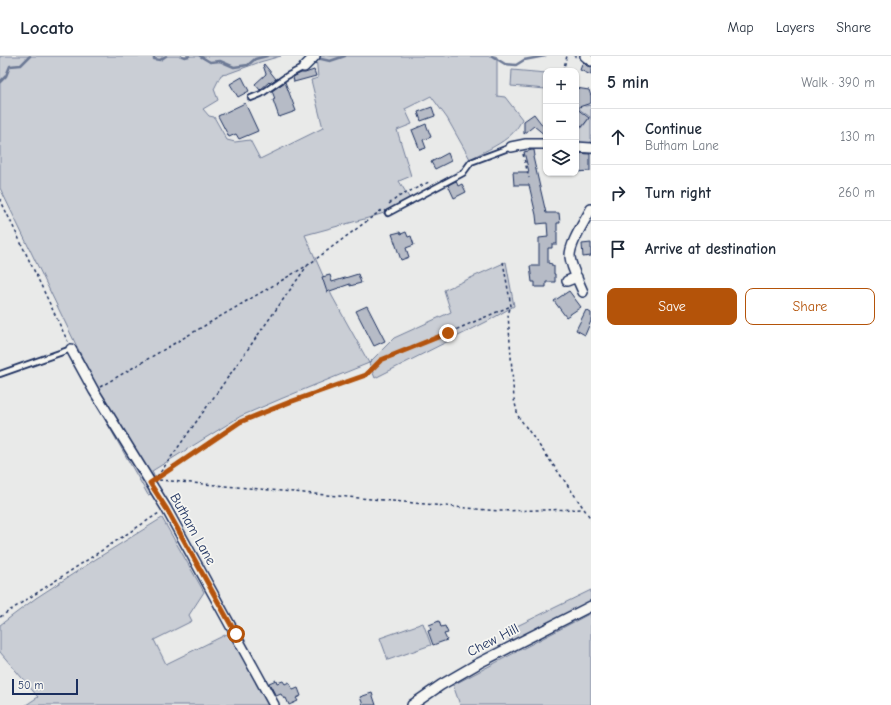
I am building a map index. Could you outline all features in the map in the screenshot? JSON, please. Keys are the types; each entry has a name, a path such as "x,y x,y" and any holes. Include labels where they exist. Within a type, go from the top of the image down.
{"street":[{"path":"585,56 591,61"},
{"path":"511,147 526,144 543,144"},
{"path":"579,147 591,148"},
{"path":"583,292 570,258 570,251 591,209"},
{"path":"567,281 577,277"},
{"name":"Butham Lane","path":"71,348 94,391 166,508 274,705"},
{"name":"Chew Hill","path":"412,705 441,685 479,663 591,606"}],"lane":[{"path":"251,98 261,94 310,62"},
{"path":"388,213 463,173 471,162 511,147"},
{"path":"0,374 71,348"}],"path":[{"path":"564,68 567,56"},
{"path":"521,145 529,178"},
{"path":"94,391 308,265 398,197 433,181"},
{"path":"0,199 71,348"},
{"path":"503,262 511,306 508,314 509,330 514,399 518,416 591,519"},
{"path":"155,480 308,265"},
{"path":"155,480 240,422 290,402 366,375 381,360 511,306"},
{"path":"155,480 498,511 583,509"},
{"path":"0,617 166,508"}],"shaded area":[{"path":"0,56 281,56 221,75 214,89 218,100 203,109 209,116 214,117 227,140 235,142 250,140 260,159 323,128 311,80 318,78 316,56 495,56 497,57 497,96 505,97 522,119 513,133 507,138 470,159 447,118 431,96 405,109 412,124 397,130 411,176 399,181 413,204 305,235 332,296 369,363 241,416 152,471 160,491 148,495 91,395 95,384 0,188"},
{"path":"512,70 543,73 543,89 511,86"},
{"path":"581,105 591,105 591,145 579,144 579,126 582,128 590,117 579,109"},
{"path":"506,262 514,306 488,321 375,378 369,363 394,338 451,312 444,290"},
{"path":"162,518 204,592 189,615 192,621 154,640 166,664 227,634 244,659 268,705 26,705 38,697 0,652 0,625 36,598"},
{"path":"591,590 591,602 512,642 508,638 517,626"},
{"path":"591,613 591,705 460,705 453,685"},
{"path":"423,623 431,645 388,660 380,638"}],"building":[{"path":"583,62 587,66 591,67 591,75 580,70"},
{"path":"264,64 276,79 270,83 269,82 260,90 255,84 266,74"},
{"path":"314,70 316,76 294,82 293,77 301,73"},
{"path":"242,77 249,91 238,97 230,84"},
{"path":"285,82 296,111 279,117 273,100 275,99 272,91"},
{"path":"579,88 589,90 591,103 579,107"},
{"path":"245,103 258,131 239,139 236,134 229,137 218,116"},
{"path":"432,107 435,116 421,121 418,112"},
{"path":"579,110 589,118 582,127 579,125"},
{"path":"534,114 543,126 543,134 534,126 524,134 524,121"},
{"path":"426,124 431,137 423,140 426,148 420,150 412,130"},
{"path":"534,150 535,156 533,157 546,213 559,213 560,223 557,223 557,244 552,244 552,248 548,248 548,263 554,266 555,282 546,282 546,287 535,287 535,282 532,282 530,266 539,266 539,238 548,237 547,223 537,224 529,185 514,185 513,172 529,172 524,152"},
{"path":"448,153 451,161 435,169 431,162"},
{"path":"579,153 590,154 590,171 579,172"},
{"path":"456,181 458,186 462,184 466,192 454,198 448,185"},
{"path":"400,232 401,234 406,232 408,237 411,236 414,245 406,248 409,257 401,260 392,234"},
{"path":"591,243 591,256 583,257 582,244"},
{"path":"358,274 361,283 350,286 350,284 327,292 322,277 330,275 332,282"},
{"path":"569,291 581,307 566,317 554,301"},
{"path":"367,306 385,341 374,346 356,311"},
{"path":"586,310 591,313 591,321 585,335 576,330"},
{"path":"439,621 441,627 445,626 448,633 444,634 447,640 433,645 428,631 431,630 429,625"},
{"path":"276,680 277,683 283,681 285,684 289,682 293,690 298,688 301,696 296,698 298,701 289,705 286,698 284,699 281,694 276,696 269,683"},
{"path":"372,693 376,705 363,705 360,697"}],"waterway":[{"path":"0,82 6,76 10,66 21,65 30,56"},
{"path":"154,56 154,59 160,60 166,56"},
{"path":"182,56 189,56"},
{"path":"200,56 210,62 220,61 234,67 248,65 255,59 267,56"},
{"path":"317,58 330,61 345,56"},
{"path":"492,56 505,64 516,65 524,60 545,56"}],"route":[{"path":"236,634 166,508 150,483 240,422 290,402 366,375 381,360 448,333"}]}
